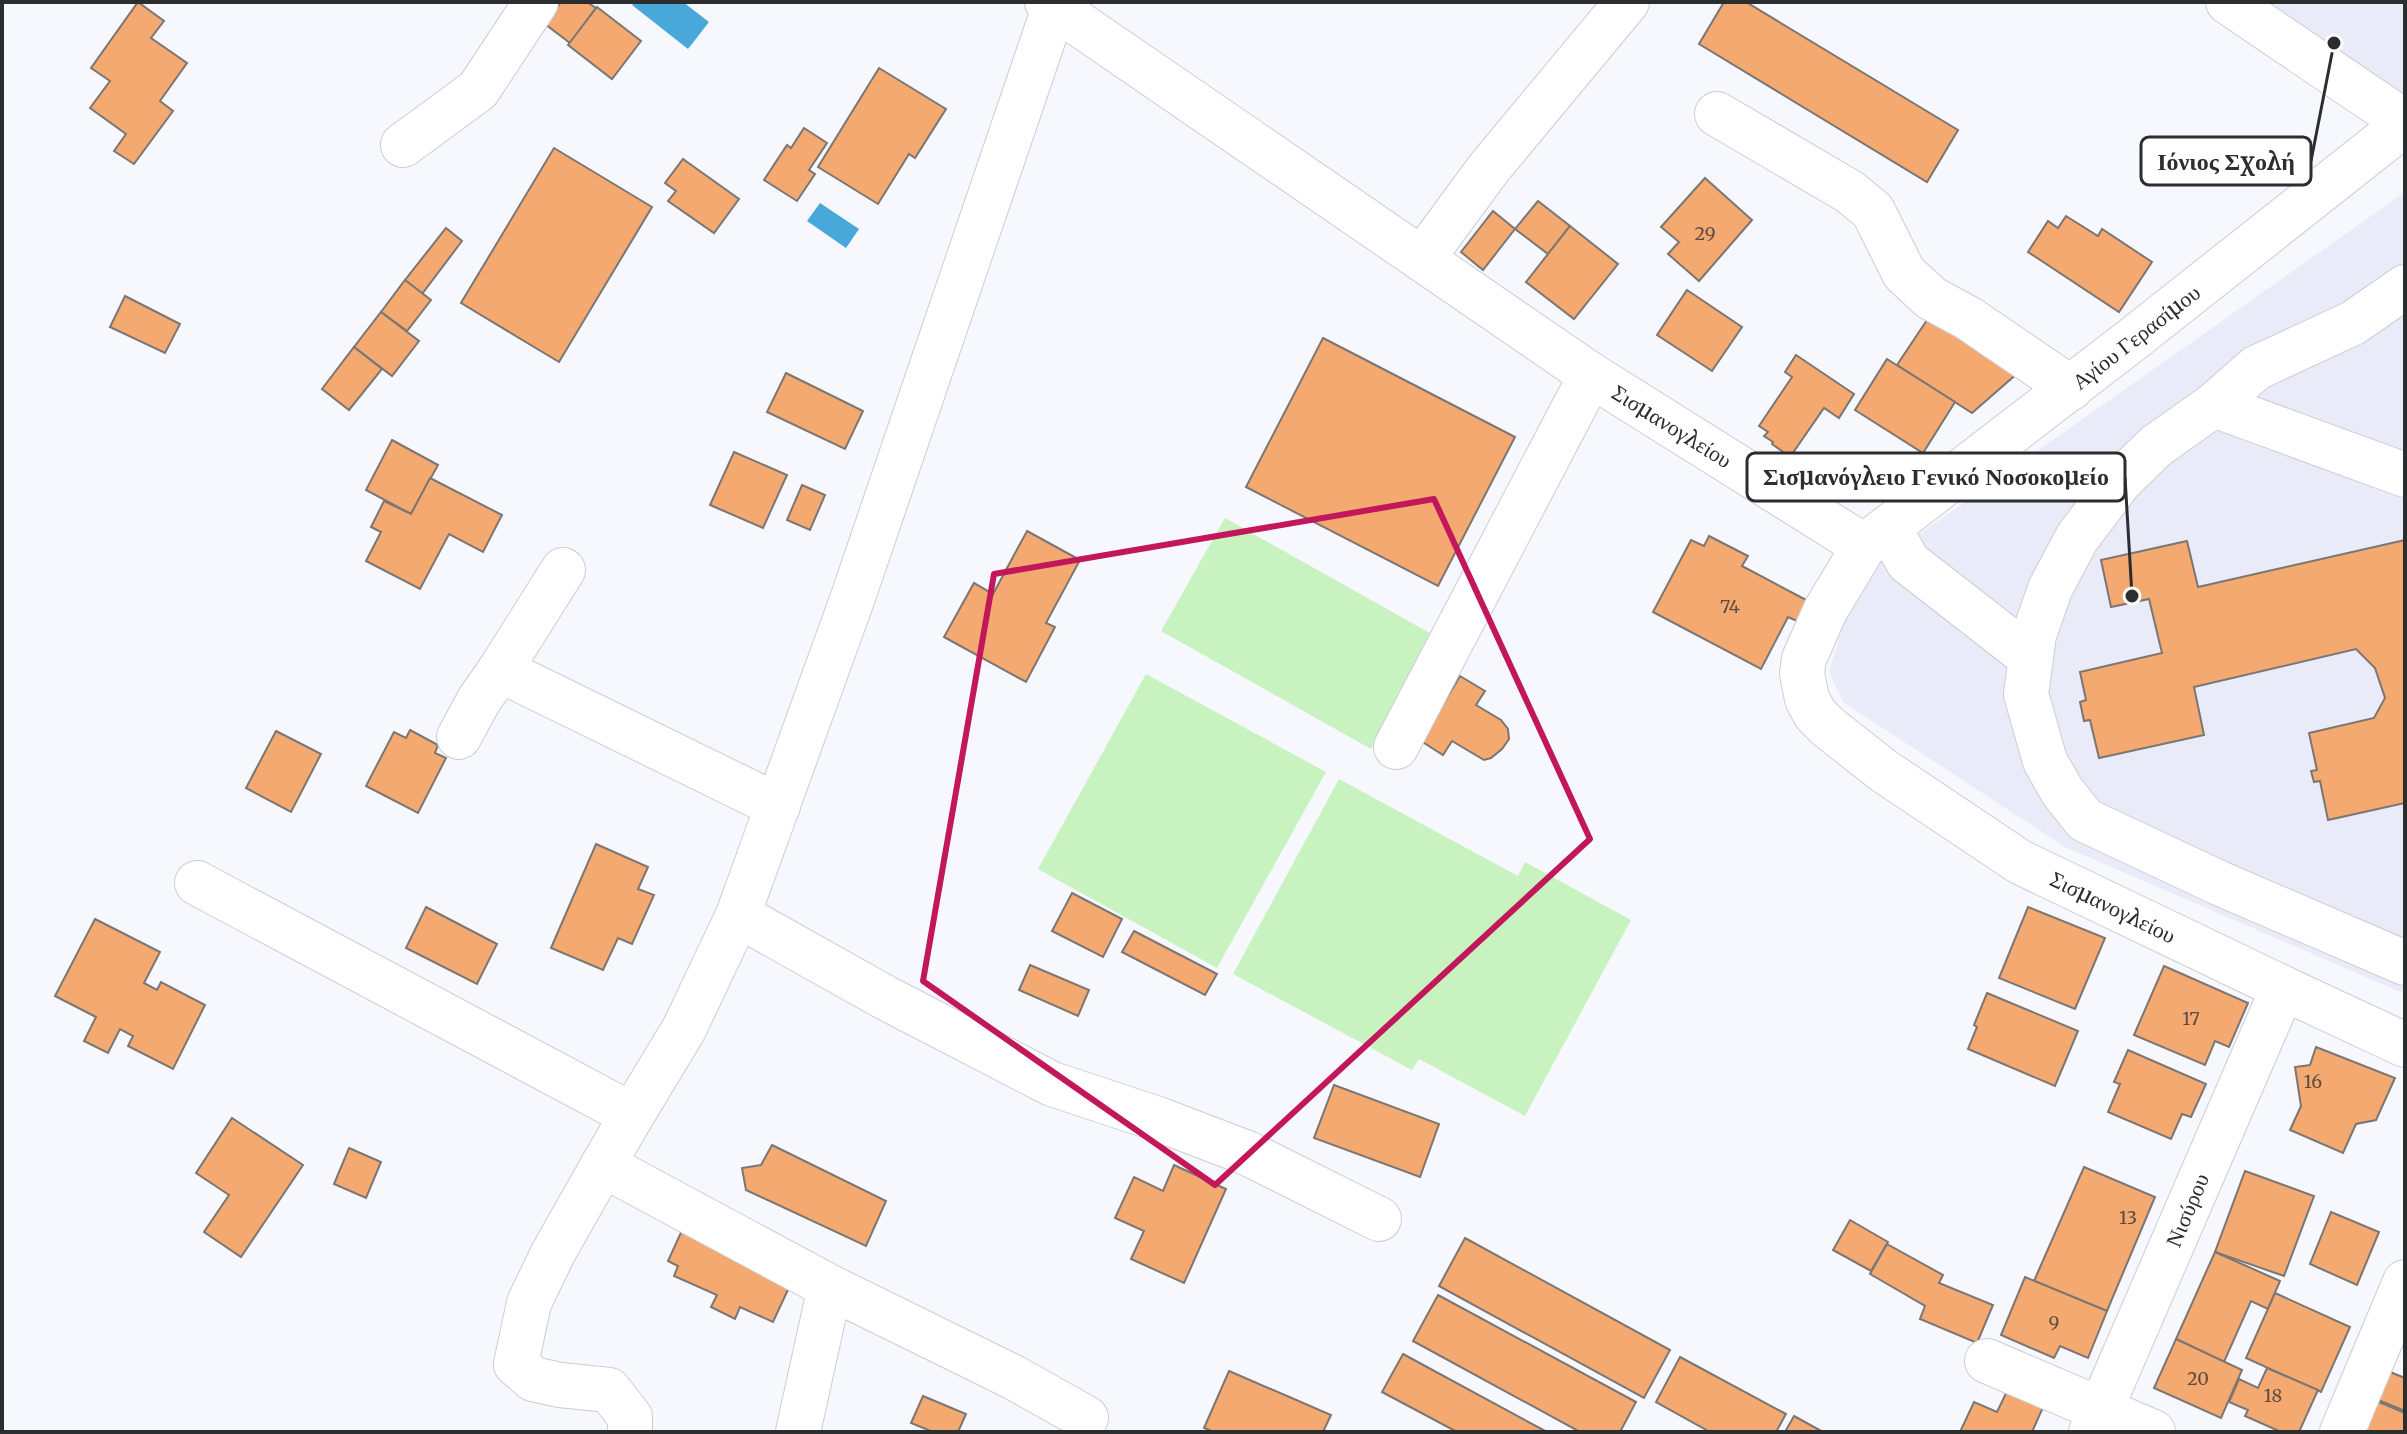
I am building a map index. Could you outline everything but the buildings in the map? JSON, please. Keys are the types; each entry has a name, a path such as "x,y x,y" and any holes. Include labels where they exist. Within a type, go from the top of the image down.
{"street":[{"path":"403,145 478,90 536,2"},
{"path":"1422,259 1489,168 1627,2"},
{"path":"2228,2 2405,123"},
{"path":"2264,2 2335,75"},
{"path":"630,1432 630,1417 609,1390 533,1379 516,1364 529,1303 553,1253 684,1029 738,915 853,597 1053,4"},
{"name":"Σισμανογλείου","path":"1053,4 1591,375 1876,537 1825,611 1804,659 1803,686 1815,714 1884,771 2020,862 2405,1045"},
{"path":"1717,114 1850,192 1873,211 1904,273 1931,298 1968,318 2071,388"},
{"name":"Αγίου Γερασίμου","path":"1876,537 2071,388 2405,123"},
{"path":"2405,287 2353,323 2256,368 2214,405 2156,446 2120,481 2077,538 2050,589 2034,635 2026,694 2045,761 2062,791 2085,820 2219,883 2405,963"},
{"path":"1396,747 1591,375"},
{"path":"2214,405 2405,475"},
{"path":"1876,537 2030,657"},
{"path":"459,737 479,700 563,570"},
{"path":"500,670 778,806"},
{"path":"197,883 632,1115"},
{"path":"738,915 886,998 1052,1084 1247,1153 1379,1219"},
{"name":"Νισύρου","path":"2096,1421 2283,988"},
{"path":"603,1165 830,1287 1013,1377 1086,1418"},
{"path":"2342,1432 2405,1282"},
{"path":"798,1432 830,1287"},
{"path":"1987,1361 2096,1421 2153,1432"}],"highlighted area":[{"path":"1434,499 1590,839 1215,1185 923,981 994,574"}],"shaded area":[{"path":"2204,2 2405,2 2405,90 2363,112"},
{"path":"2405,192 2405,994 2065,847 1843,702 1829,672 1843,625 1874,566"}],"green space":[{"path":"1225,518 1435,636 1371,749 1161,631"},
{"path":"1146,674 1326,772 1217,968 1038,869"},
{"path":"1339,779 1518,876 1525,862 1631,920 1525,1116 1419,1059 1412,1070 1233,974"}],"water":[{"path":"635,2 683,2 709,22 688,49 632,5"},
{"path":"820,203 859,229 846,248 807,221"}],"place":[{"name":"Ιόνιος Σχολή","path":"2334,43"},
{"name":"Σισμανόγλειο Γενικό Νοσοκομείο","path":"2132,596"}]}
